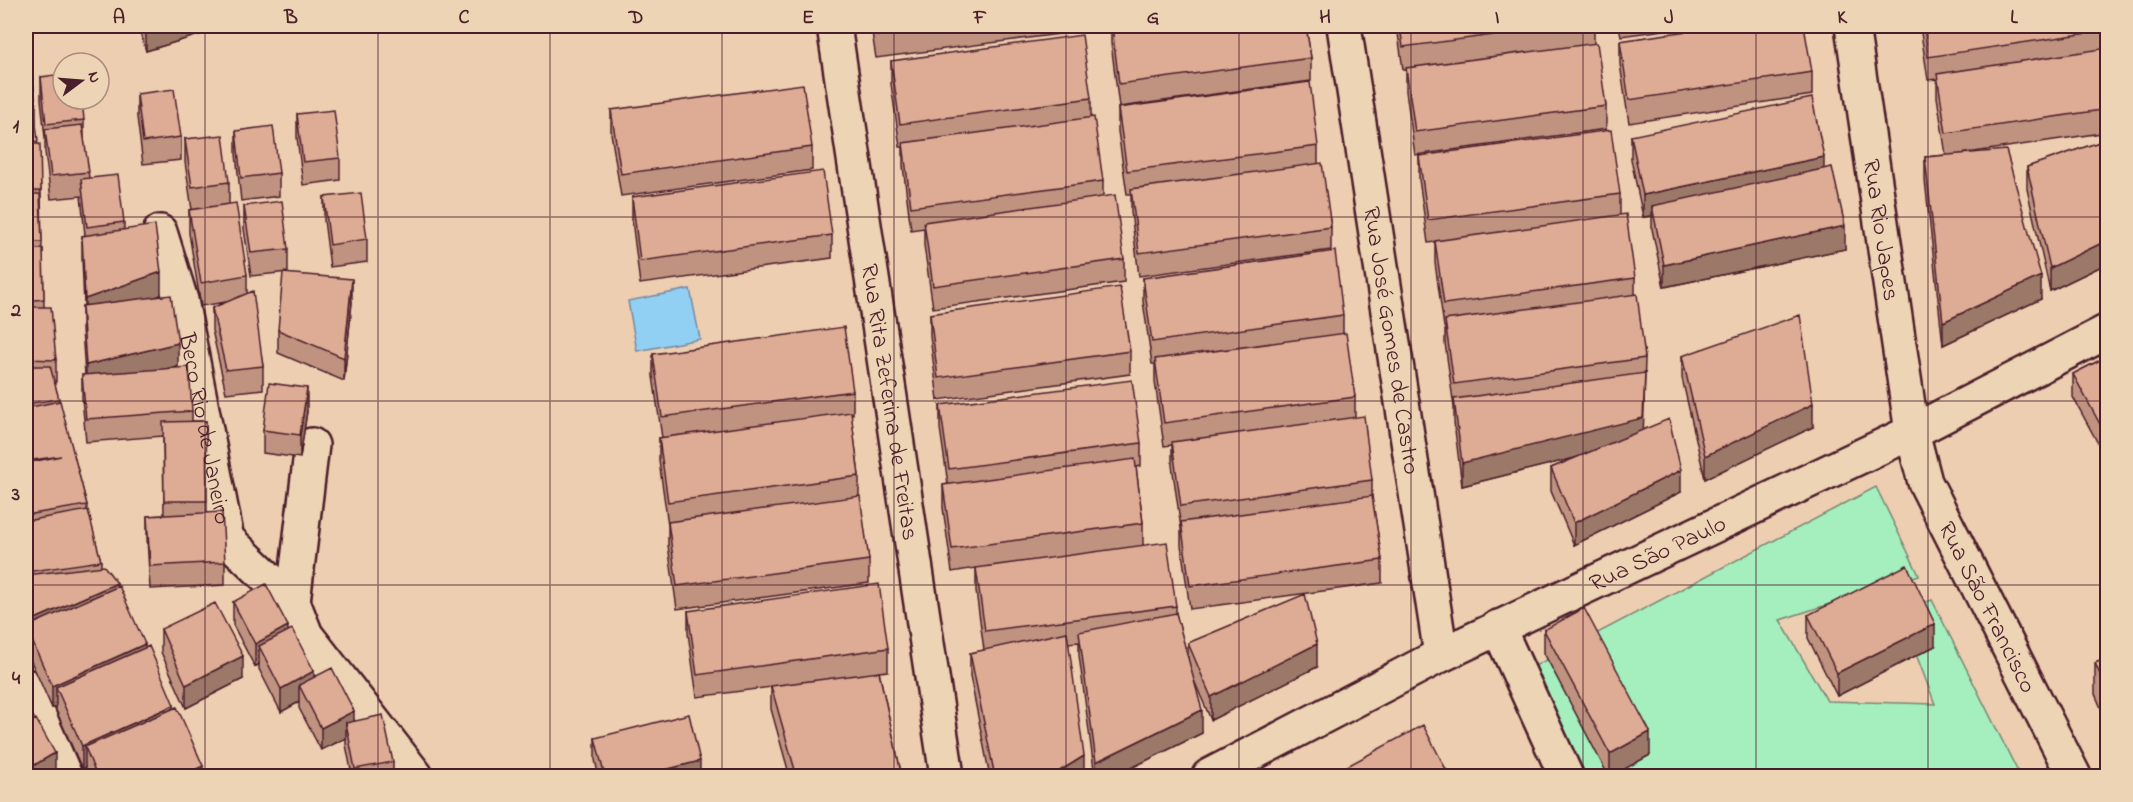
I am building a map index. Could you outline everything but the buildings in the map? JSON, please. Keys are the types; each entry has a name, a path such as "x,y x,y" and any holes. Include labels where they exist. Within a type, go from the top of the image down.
{"street":[{"name":"Rua Rita Zeferina de Freitas","path":"834,26 947,777"},
{"name":"Rua José Gomes de Castro","path":"1344,26 1441,655"},
{"name":"Rua Rio Japes","path":"1852,26 1912,432"},
{"name":"Beco Rio de Janeiro","path":"160,232 181,300 227,539 293,602 306,635 416,777"},
{"name":"Rua São Paulo","path":"1209,777 1441,655 1912,432 2108,331"},
{"name":"Rua São Francisco","path":"1912,432 1925,482 2074,777"},
{"name":"Beco Rio de Janeiro","path":"293,602 312,446"},
{"path":"1498,627 1566,777"},
{"path":"26,686 65,777"}],"green space":[{"path":"1876,487 1919,575 1780,620 1827,701 1935,704 1900,612 1932,600 2020,776 1587,776 1529,669"}],"water":[{"path":"690,289 700,339 637,351 628,301"}]}
